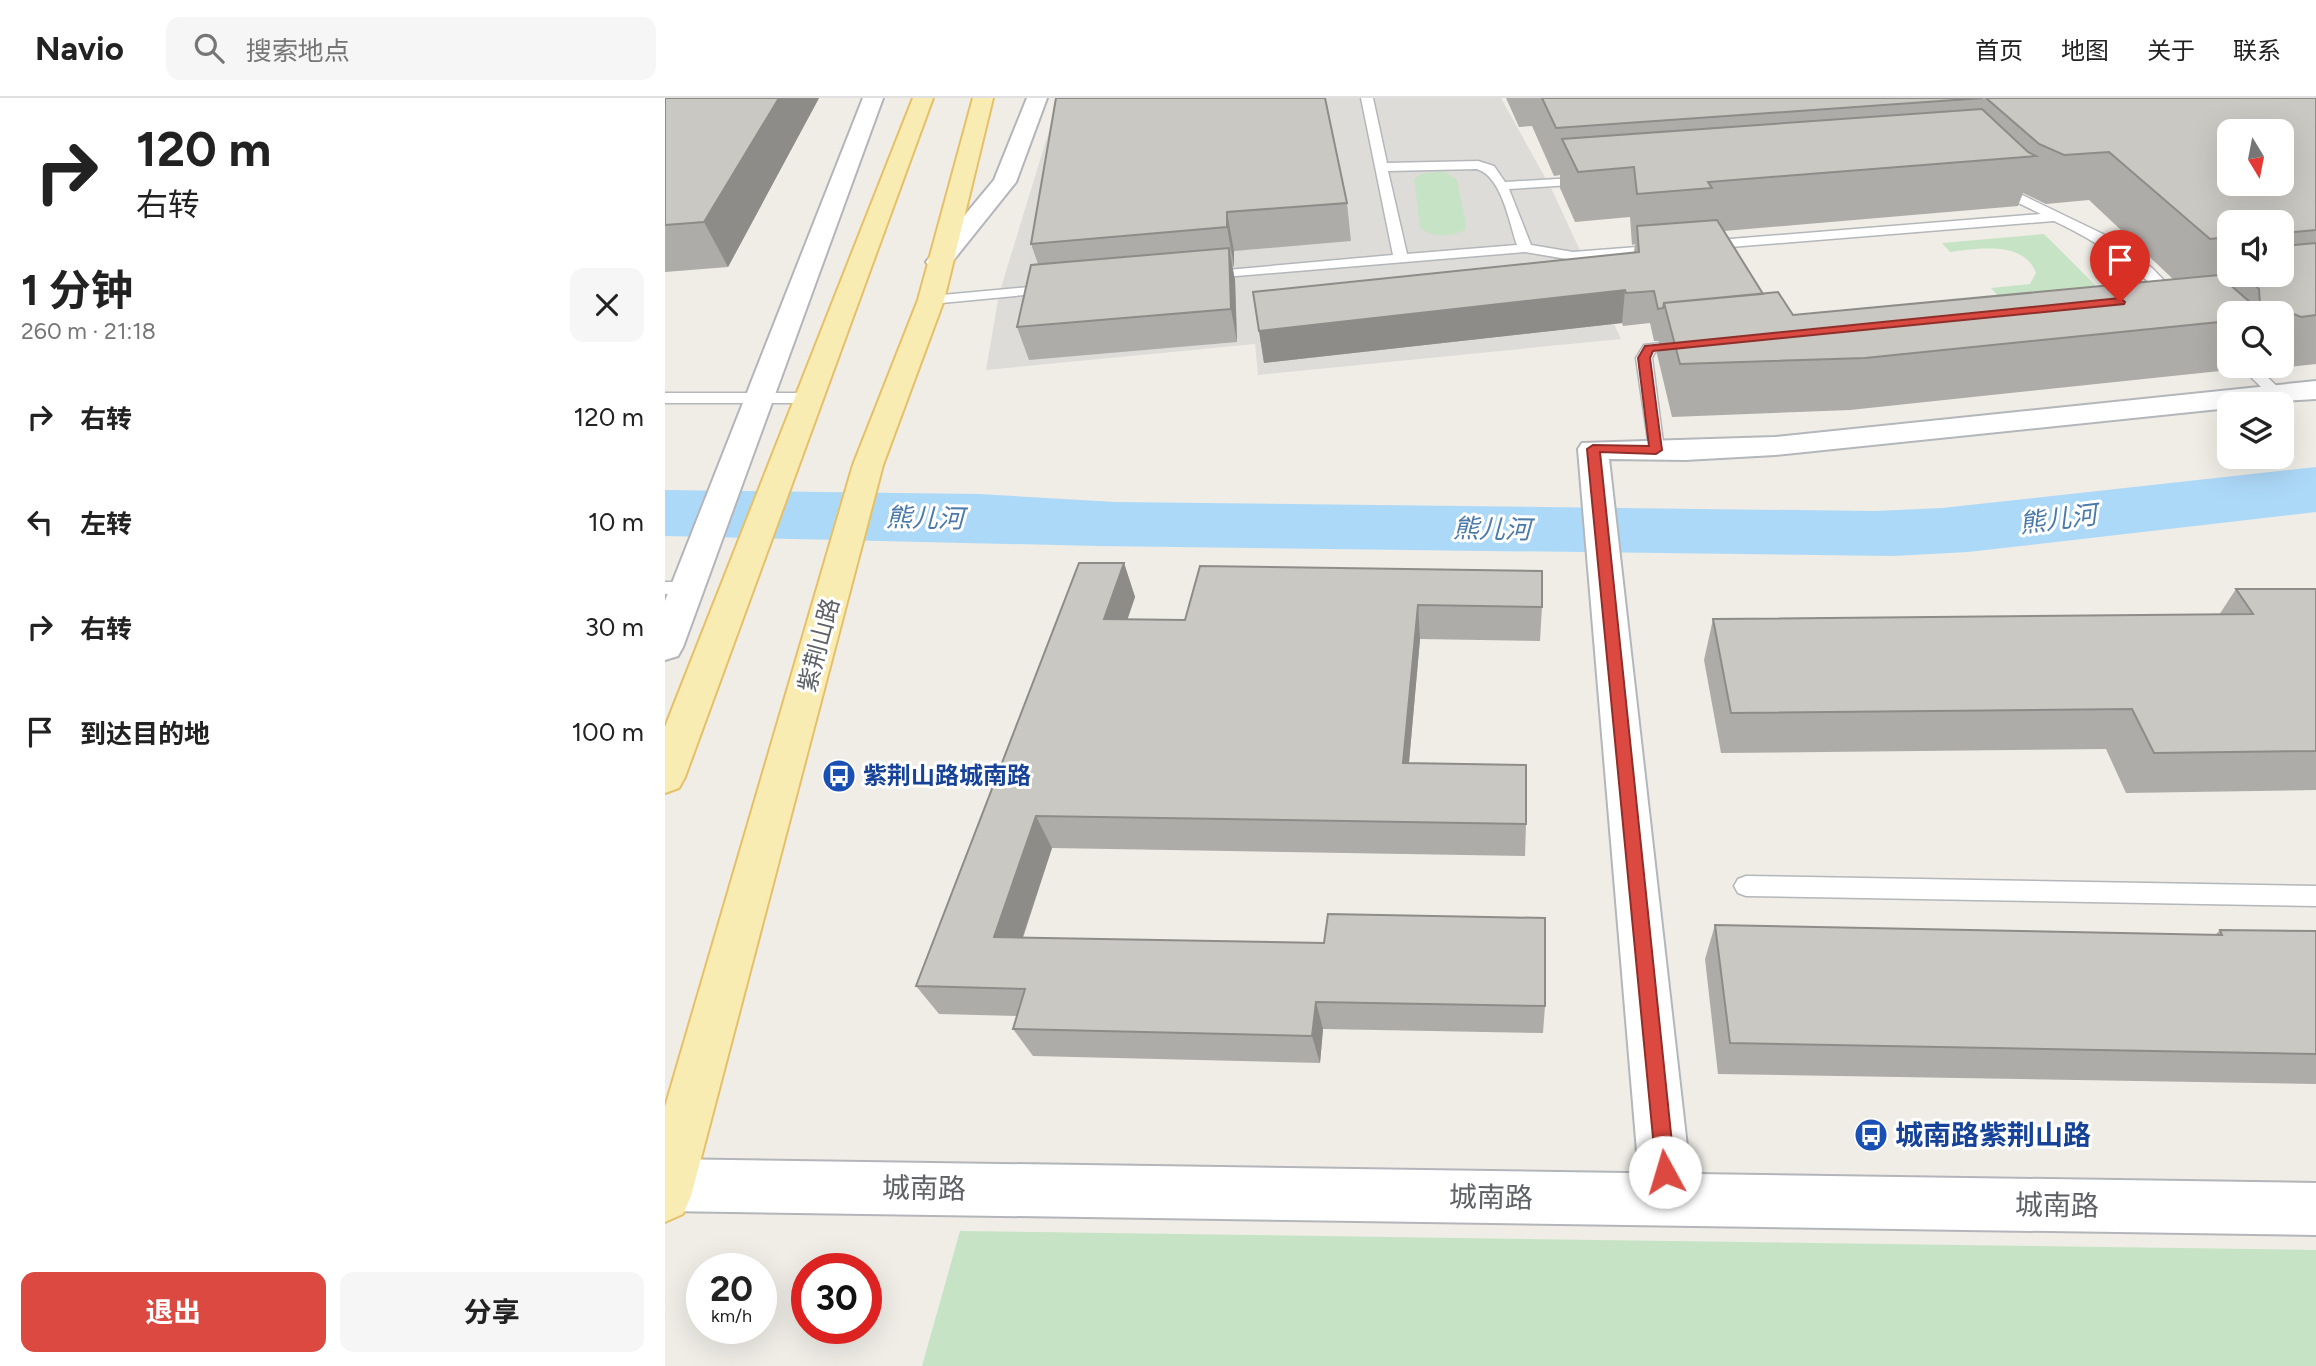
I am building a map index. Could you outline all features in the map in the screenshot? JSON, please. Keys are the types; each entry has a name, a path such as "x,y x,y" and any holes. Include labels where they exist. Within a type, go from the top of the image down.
{"main road":[{"path":"665,778 923,98"},
{"name":"紫荆山路","path":"666,1188 869,465 931,300 983,98"}],"street":[{"path":"665,647 683,578 734,462 873,98"},
{"path":"939,262 1005,182 1037,98"},
{"path":"2294,392 2316,390"},
{"path":"1667,1199 1593,449 1775,446 2217,400"},
{"name":"城南路","path":"666,1188 2316,1209"}],"lane":[{"path":"1367,98 1401,259"},
{"path":"1382,167 1478,165 1490,169 1502,186 1525,248"},
{"path":"1989,169 2016,197 2102,239 2180,299 2145,299"},
{"path":"1502,186 1598,179"},
{"path":"1193,277 1525,248 1573,256 2059,216"},
{"path":"931,300 1069,288"},
{"path":"1656,450 1644,358 1649,348 1701,343"},
{"path":"2260,378 2275,392"},
{"path":"665,398 808,398"},
{"path":"1746,886 2316,896"}],"shaded area":[{"path":"1059,98 1501,98 1552,190 1621,339 1258,375 1255,344 986,370 999,294"}],"green space":[{"path":"1444,171 1457,180 1465,230 1454,234 1430,234 1420,228 1414,179 1421,174"},
{"path":"2044,234 2097,287 1998,296 1991,288 2030,284 2036,273 2030,262 2021,255 1998,249 1950,252 1942,243"},
{"path":"960,1231 2316,1250 2316,1366 922,1366"}],"water":[{"name":"熊儿河","path":"2316,467 2316,512 1968,552 1893,556 1098,546 665,536 665,490 979,494 1115,502 1875,511 1942,508"}],"building":[{"path":"665,98 779,98 704,222 665,225"},
{"path":"1056,98 1325,98 1347,203 1227,212 1227,227 1031,244"},
{"path":"1542,98 1983,98 1556,128"},
{"path":"1986,98 2316,98 2316,230 2294,232 2294,210 2217,210 2217,238 2210,239 2109,152 2064,155 2039,144"},
{"path":"1982,109 2028,152 2036,156 1708,182 1712,188 1637,194 1634,167 1578,172 1562,139"},
{"path":"1717,220 1763,294 1664,303 1663,308 1658,309 1654,291 1626,293 1625,290 1259,331 1253,292 1639,252 1637,226"},
{"path":"2316,243 2316,315 2301,317 2294,314 2294,301 2260,301 2257,287 2294,287 2294,245"},
{"path":"1229,248 1231,309 1017,327 1031,265"},
{"path":"2217,275 2217,287 2233,287 2249,301 2217,301 2217,322 1865,358 1680,364 1664,303 1778,292 1793,315"},
{"path":"1079,563 1124,563 1104,619 1185,620 1200,566 1542,571 1542,607 1418,605 1403,763 1526,765 1526,824 1036,816 994,937 1324,943 1328,914 1545,918 1545,1006 1316,1002 1312,1036 1013,1029 1025,989 916,986"},
{"path":"2236,589 2316,589 2316,751 2154,753 2132,709 1731,713 1713,619 2253,614"},
{"path":"1715,925 2222,935 2220,930 2316,931 2316,1054 1730,1043"}],"place":[{"name":"紫荆山路城南路","path":"839,776"},
{"name":"城南路紫荆山路","path":"1871,1135"}],"route":[{"path":"1665,1172 1593,449 1656,450 1644,358 1649,348 2120,302"}]}
